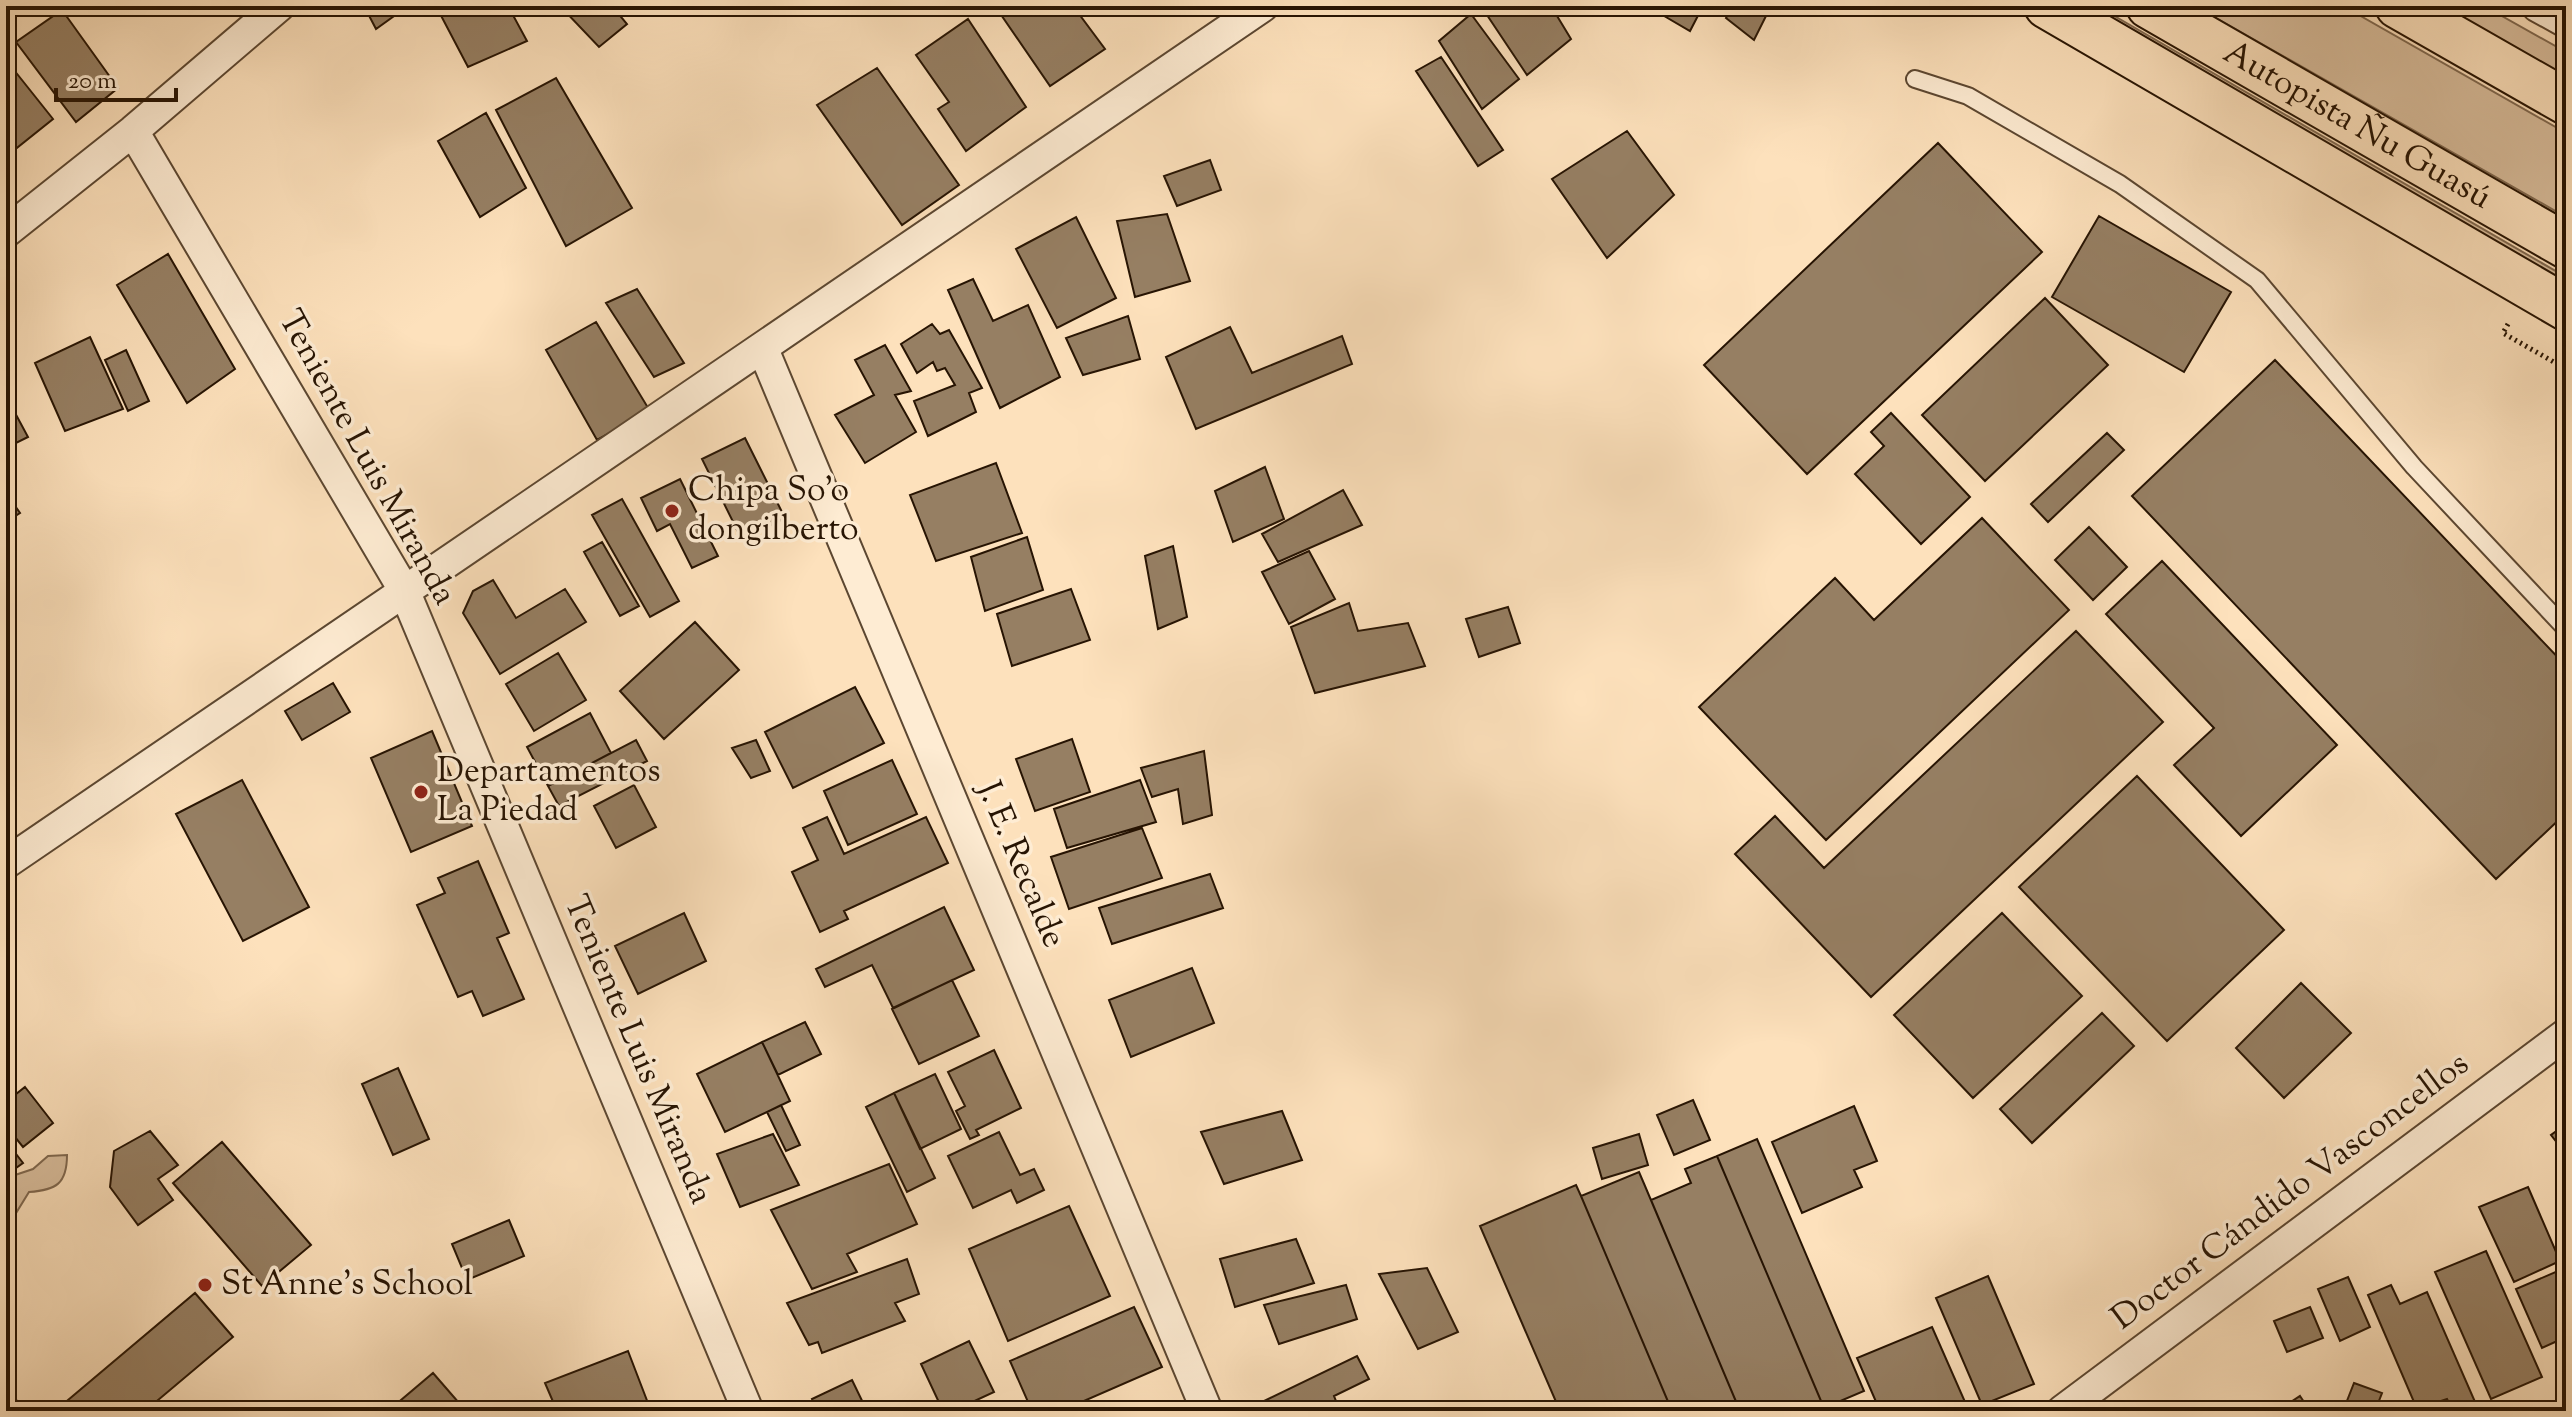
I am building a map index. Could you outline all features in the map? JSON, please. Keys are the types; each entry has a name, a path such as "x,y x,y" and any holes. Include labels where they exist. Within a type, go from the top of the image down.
{"highway":[{"path":"2047,6 2566,308"},
{"name":"Autopista Ñu Guasú","path":"2149,6 2566,246"},
{"path":"2398,6 2566,102"}],"street":[{"path":"6,232 133,131 279,6"},
{"path":"6,863 1263,6"},
{"path":"2537,6 2566,22"},
{"name":"Teniente Luis Miranda","path":"133,131 404,590 748,1411"},
{"name":"J. E. Recalde","path":"763,349 1207,1411"},
{"name":"Doctor Cándido Vasconcellos","path":"2062,1411 2566,1034"}],"lane":[{"path":"1915,79 1968,96 2120,184 2257,280 2414,467 2566,629"}],"path":[{"path":"2521,327 2510,321 2503,333 2566,369"}],"shaded area":[{"path":"2072,6 2097,6 2566,277 2566,295"},
{"path":"2195,6 2343,6 2566,133 2566,217"},
{"path":"2438,6 2484,6 2566,52 2566,80"},
{"path":"67,1155 65,1173 58,1184 29,1192 13,1218 6,1219 6,1178 33,1169 48,1156"}],"building":[{"path":"364,6 408,6 376,29"},
{"path":"508,6 527,41 468,67 437,8"},
{"path":"560,6 612,6 627,24 599,47"},
{"path":"995,6 1073,6 1105,49 1050,86"},
{"path":"1481,6 1551,6 1571,39 1527,75"},
{"path":"1663,6 1703,6 1690,31 1659,13"},
{"path":"1733,6 1771,6 1754,40 1726,18"},
{"path":"62,10 118,88 76,122 16,42"},
{"path":"1471,14 1519,79 1482,109 1439,41"},
{"path":"968,19 1026,107 966,151 938,109 949,102 916,55"},
{"path":"1441,57 1503,150 1478,166 1416,71"},
{"path":"6,60 53,119 13,151 6,142"},
{"path":"877,68 959,185 902,225 817,105"},
{"path":"556,78 632,208 566,246 496,110"},
{"path":"486,113 526,188 480,217 438,141"},
{"path":"1627,131 1674,195 1607,258 1552,179"},
{"path":"1938,143 2042,252 1807,474 1704,365"},
{"path":"1210,160 1221,190 1177,206 1164,176"},
{"path":"1167,214 1190,281 1135,297 1117,221"},
{"path":"2099,216 2231,292 2184,372 2052,297"},
{"path":"1076,217 1116,298 1057,328 1016,249"},
{"path":"168,254 235,369 187,403 117,285"},
{"path":"973,279 993,321 1028,305 1060,377 1000,408 948,290"},
{"path":"637,289 684,363 654,377 606,303"},
{"path":"2045,298 2108,365 1985,481 1922,415"},
{"path":"1128,316 1140,359 1083,375 1066,338"},
{"path":"596,322 650,411 597,440 546,350"},
{"path":"932,324 940,334 949,330 982,388 969,393 976,412 928,436 914,401 955,385 945,368 937,371 933,362 917,373 901,344"},
{"path":"1230,327 1252,373 1342,336 1352,364 1196,429 1166,357"},
{"path":"90,337 123,409 65,431 35,363"},
{"path":"885,345 911,391 895,395 916,432 865,463 835,415 874,395 855,360"},
{"path":"126,350 149,401 128,411 105,360"},
{"path":"2275,360 2566,666 2566,813 2496,879 2132,496"},
{"path":"6,396 28,437 6,448"},
{"path":"1891,413 1970,497 1921,544 1855,474 1884,446 1871,432"},
{"path":"2107,433 2124,450 2048,522 2031,504"},
{"path":"745,438 785,518 742,540 702,459"},
{"path":"996,463 1022,533 936,561 910,495"},
{"path":"1265,467 1284,519 1233,542 1215,491"},
{"name":"Chipa So'o dongilberto","path":"680,479 718,556 692,568 670,524 657,531 641,498"},
{"path":"1343,490 1362,525 1278,562 1262,534"},
{"path":"6,493 20,513 6,522"},
{"path":"622,499 679,601 650,617 592,515"},
{"path":"1982,518 2069,610 1826,840 1699,707 1835,578 1874,620"},
{"path":"2089,527 2127,567 2093,600 2055,560"},
{"path":"1027,537 1043,590 985,611 971,557"},
{"path":"602,542 639,606 620,616 584,552"},
{"path":"1173,546 1187,617 1158,629 1145,556"},
{"path":"1309,551 1335,599 1289,624 1262,572"},
{"path":"2162,561 2337,745 2241,836 2174,765 2214,728 2106,614"},
{"path":"493,580 516,618 565,589 586,622 500,674 463,613 473,591"},
{"path":"1071,589 1090,640 1012,666 997,614"},
{"path":"1349,603 1358,631 1408,623 1425,666 1315,693 1291,627"},
{"path":"1508,607 1520,643 1479,657 1466,619"},
{"path":"695,622 739,670 664,739 620,691"},
{"path":"2076,631 2163,722 1871,997 1735,854 1775,816 1824,868"},
{"path":"558,653 586,700 534,731 506,684"},
{"path":"333,683 350,712 302,740 285,711"},
{"path":"855,687 884,743 793,788 765,732"},
{"path":"590,713 611,753 548,786 527,747"},
{"name":"Departamentos La Piedad","path":"432,731 472,826 411,852 371,758"},
{"path":"1072,739 1090,792 1035,811 1016,759"},
{"path":"636,740 647,761 559,806 548,786"},
{"path":"756,740 770,771 751,778 732,748"},
{"path":"1204,751 1212,815 1183,824 1178,789 1152,797 1141,768"},
{"path":"892,760 917,814 848,845 824,791"},
{"path":"2137,776 2284,930 2167,1041 2019,887"},
{"path":"242,780 309,907 243,941 176,814"},
{"path":"1140,780 1156,822 1067,848 1054,809"},
{"path":"634,785 656,827 616,848 594,806"},
{"path":"827,817 844,854 926,817 948,863 844,911 848,919 820,932 792,872 818,860 803,828"},
{"path":"1142,828 1162,878 1069,909 1051,857"},
{"path":"478,861 509,933 497,938 524,999 483,1016 472,991 458,997 417,905 445,893 438,878"},
{"path":"1210,874 1223,908 1112,944 1099,908"},
{"path":"944,907 974,970 893,1008 872,965 825,987 816,969"},
{"path":"684,913 706,961 638,994 615,946"},
{"path":"2002,913 2082,996 1973,1098 1894,1015"},
{"path":"1192,968 1214,1023 1131,1057 1109,1000"},
{"path":"952,980 979,1036 919,1064 892,1009"},
{"path":"2301,983 2351,1033 2284,1098 2236,1048"},
{"path":"2102,1013 2134,1046 2032,1143 2000,1109"},
{"path":"805,1022 821,1054 778,1075 762,1042"},
{"path":"762,1042 790,1101 725,1132 697,1074"},
{"path":"994,1050 1021,1108 976,1130 979,1135 970,1139 956,1111 965,1106 948,1072"},
{"path":"398,1068 429,1139 393,1155 362,1084"},
{"path":"935,1074 961,1129 920,1149 894,1093"},
{"path":"25,1087 53,1123 23,1147 6,1126 6,1102"},
{"path":"894,1093 935,1178 907,1192 866,1107"},
{"path":"1693,1100 1710,1140 1674,1155 1657,1115"},
{"path":"781,1105 800,1145 786,1151 767,1112"},
{"path":"1854,1106 1877,1161 1854,1170 1862,1187 1802,1213 1772,1142"},
{"path":"1282,1111 1302,1160 1224,1184 1201,1132"},
{"path":"2566,1124 2566,1154 2551,1135"},
{"path":"150,1131 178,1165 158,1179 173,1200 138,1225 110,1187 114,1151"},
{"path":"999,1132 1020,1175 1034,1169 1044,1190 1017,1203 1011,1190 973,1208 948,1156"},
{"path":"773,1134 799,1185 740,1207 717,1154"},
{"path":"1639,1134 1648,1165 1602,1179 1593,1148"},
{"path":"1757,1139 1864,1391 1824,1408 1717,1156"},
{"path":"6,1141 23,1163 6,1175"},
{"path":"222,1142 311,1245 262,1286 173,1183"},
{"path":"1717,1156 1824,1408 1816,1411 1740,1411 1651,1200 1691,1183 1685,1169"},
{"path":"889,1164 917,1224 847,1254 857,1272 812,1289 771,1210"},
{"path":"1639,1172 1740,1411 1672,1411 1581,1196"},
{"path":"1576,1185 1672,1411 1560,1411 1480,1226"},
{"path":"2528,1187 2560,1261 2514,1282 2479,1207"},
{"path":"1069,1206 1110,1296 1008,1341 969,1249"},
{"path":"509,1220 524,1256 467,1280 452,1244"},
{"path":"1296,1239 1314,1283 1235,1307 1220,1259"},
{"path":"2486,1251 2542,1377 2491,1399 2435,1272"},
{"path":"907,1259 919,1294 895,1303 905,1321 822,1353 818,1342 809,1345 787,1303"},
{"path":"1427,1268 1458,1332 1418,1349 1379,1274"},
{"path":"2565,1268 2566,1337 2542,1348 2516,1289"},
{"path":"1988,1276 2034,1384 1982,1405 1936,1298"},
{"path":"2348,1277 2370,1327 2340,1341 2318,1289"},
{"path":"1346,1285 1357,1319 1279,1344 1264,1305"},
{"path":"2391,1285 2400,1304 2427,1292 2479,1411 2453,1411 2447,1399 2417,1409 2368,1295"},
{"path":"195,1293 233,1337 145,1411 55,1411"},
{"path":"1134,1307 1162,1367 1061,1411 1032,1411 1010,1361"},
{"path":"2310,1307 2323,1338 2287,1352 2274,1321"},
{"path":"1932,1327 1969,1411 1880,1411 1857,1358"},
{"path":"969,1341 994,1392 953,1411 943,1411 921,1364"},
{"path":"628,1351 651,1411 557,1411 545,1383"},
{"path":"1357,1356 1369,1379 1334,1396 1340,1411 1267,1411 1262,1402"},
{"path":"433,1373 466,1411 388,1411"},
{"path":"852,1380 867,1411 818,1411 812,1399"},
{"path":"2354,1383 2382,1393 2375,1411 2343,1411"},
{"path":"11,1394 24,1409 22,1411 6,1411 6,1398"},
{"path":"2300,1396 2310,1411 2277,1411"}],"place":[{"name":"Chipa So'o dongilberto","path":"672,511"},
{"name":"Departamentos La Piedad","path":"421,792"},
{"name":"St Anne's School","path":"205,1285"}]}
